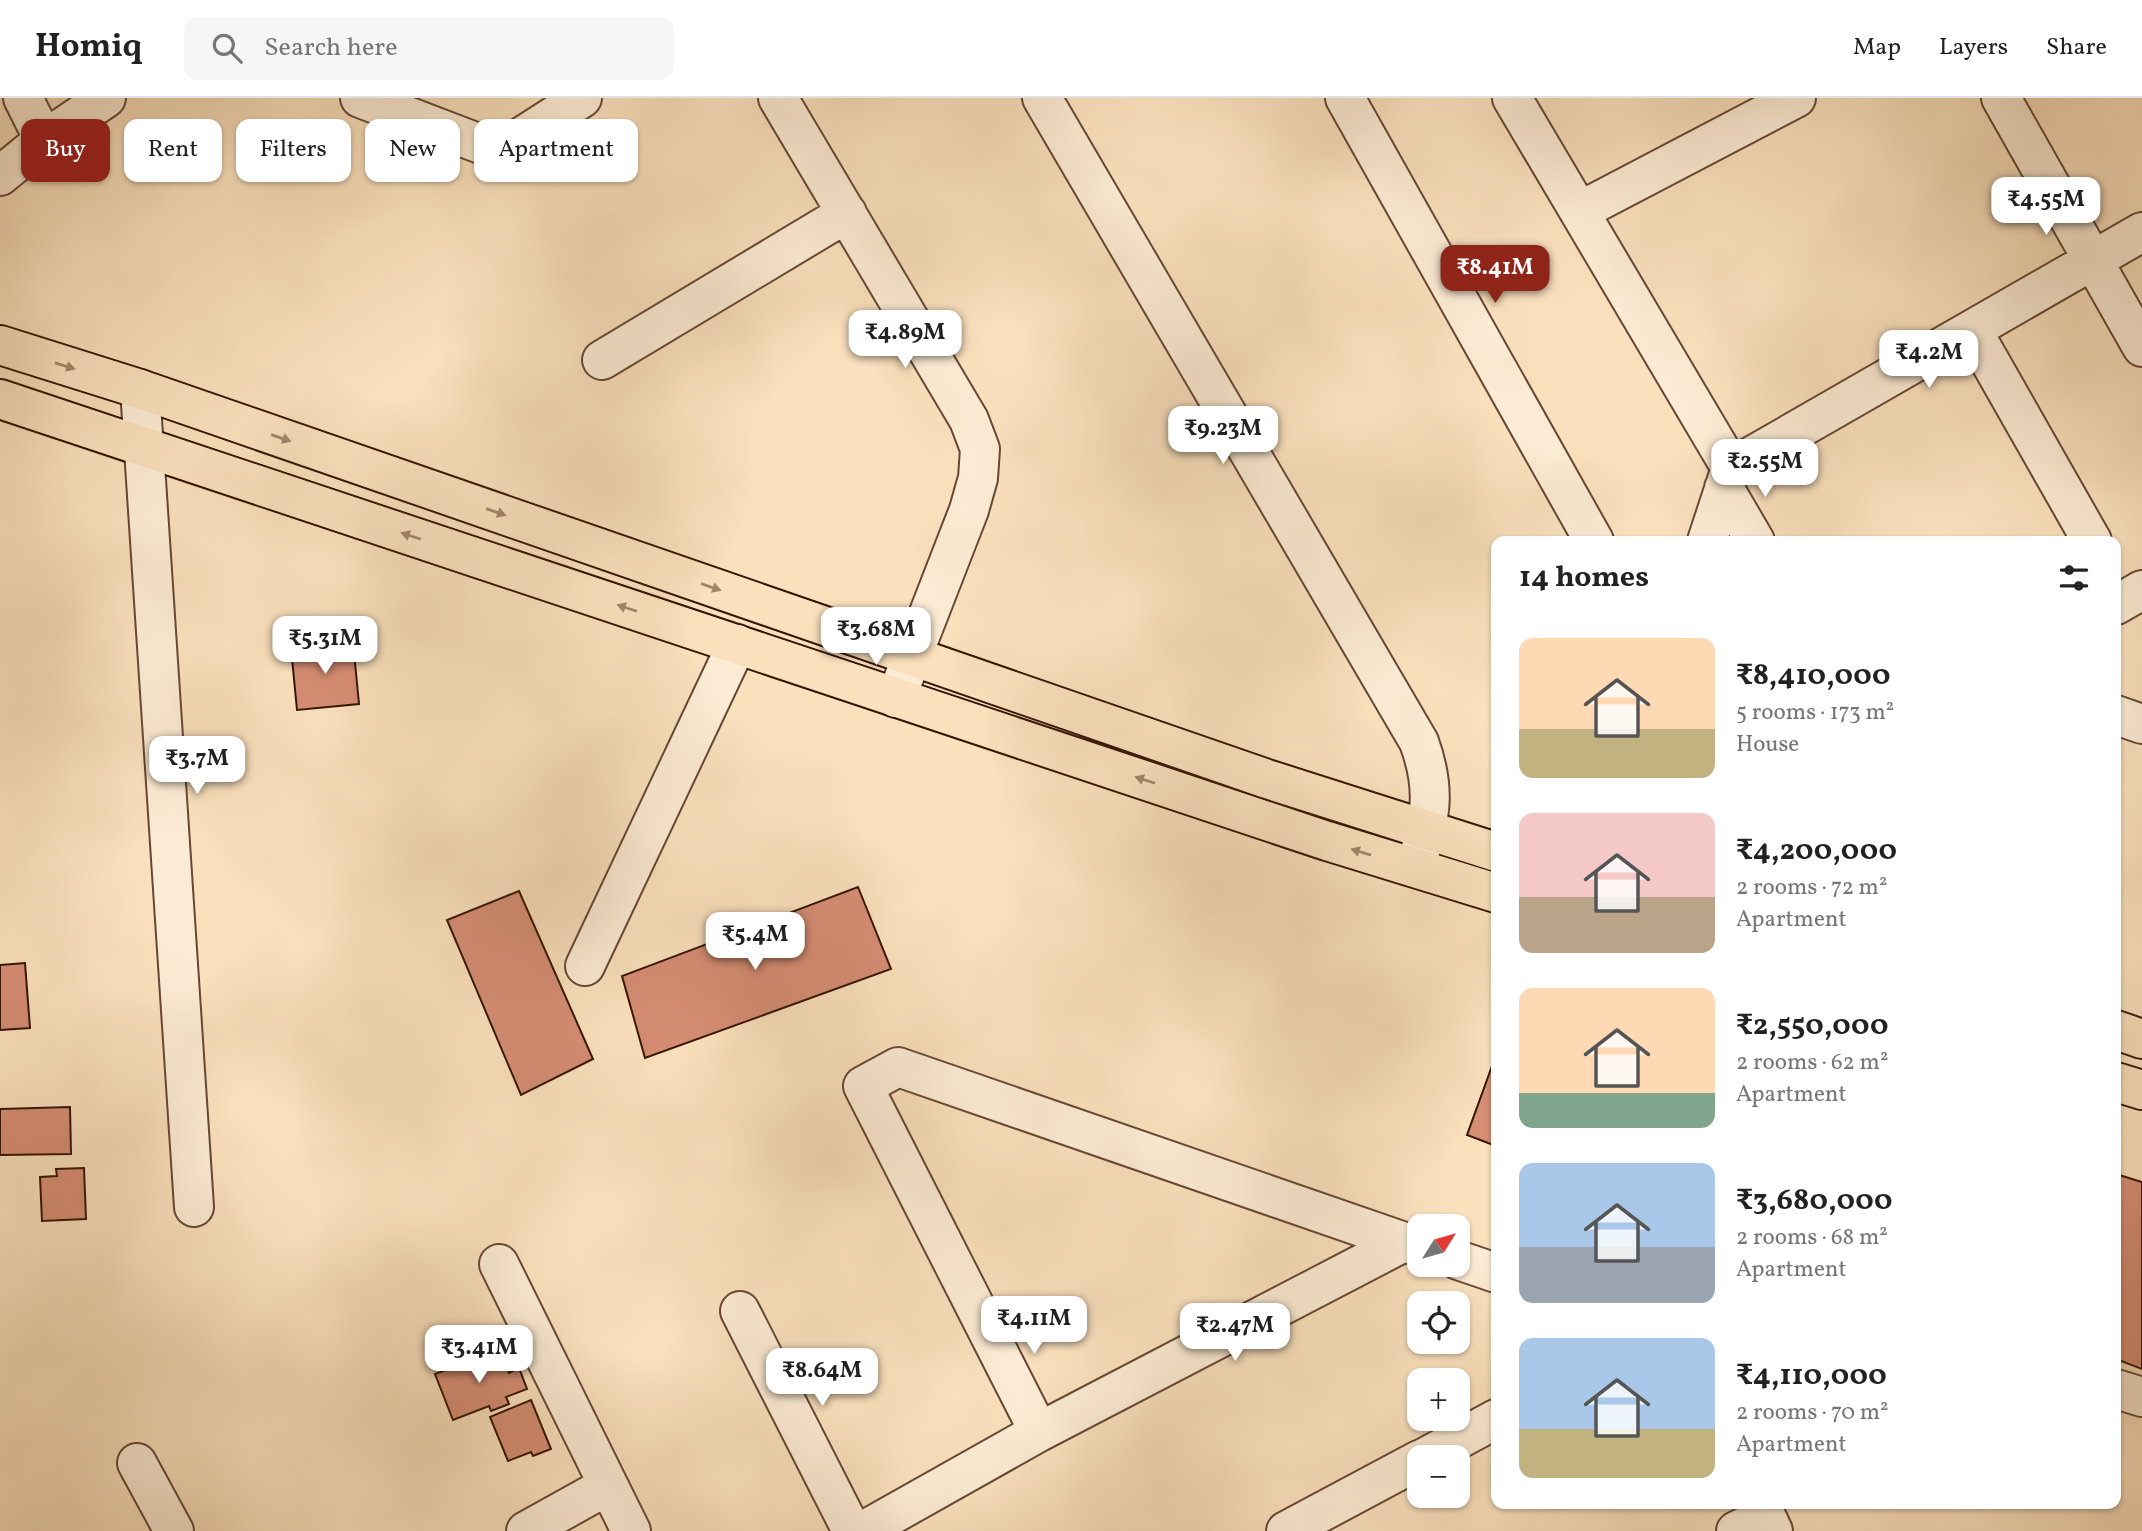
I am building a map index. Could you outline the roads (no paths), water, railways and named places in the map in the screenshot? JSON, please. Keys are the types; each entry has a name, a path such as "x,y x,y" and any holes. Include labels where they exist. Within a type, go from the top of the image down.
{"main road":[{"path":"0,345 140,389 1267,779 1491,850"},
{"path":"0,398 1346,847 1491,891"},
{"path":"2121,1032 2142,1038"},
{"path":"2121,1084 2142,1090"}],"street":[{"path":"23,98 34,119"},
{"path":"75,119 106,98"},
{"path":"360,98 491,148 512,143 582,98"},
{"path":"778,98 969,420 980,449 978,478 969,510 896,698"},
{"path":"1042,98 1419,742 1429,768 1431,797 1426,831 1415,868"},
{"path":"1345,98 1591,536"},
{"path":"1512,98 1580,211 1727,478 1753,536"},
{"path":"1580,211 1796,98"},
{"path":"2001,98 2142,347"},
{"path":"0,176 21,159"},
{"path":"602,360 847,214"},
{"path":"1709,536 1727,478 1972,330 2142,232"},
{"path":"1972,330 2089,536"},
{"path":"140,389 194,1207"},
{"path":"585,965 737,645"},
{"path":"2121,717 2142,724"},
{"path":"1039,1432 863,1086 898,1068 1407,1242"},
{"path":"863,1531 1039,1432 1407,1247"},
{"path":"499,1264 631,1531"},
{"path":"1470,1264 1491,1271"},
{"path":"740,1311 852,1531"},
{"path":"2121,1391 2142,1397"},
{"path":"1448,1445 1491,1422"},
{"path":"137,1463 174,1531"},
{"path":"1286,1531 1407,1466"},
{"path":"526,1531 607,1486"}]}
